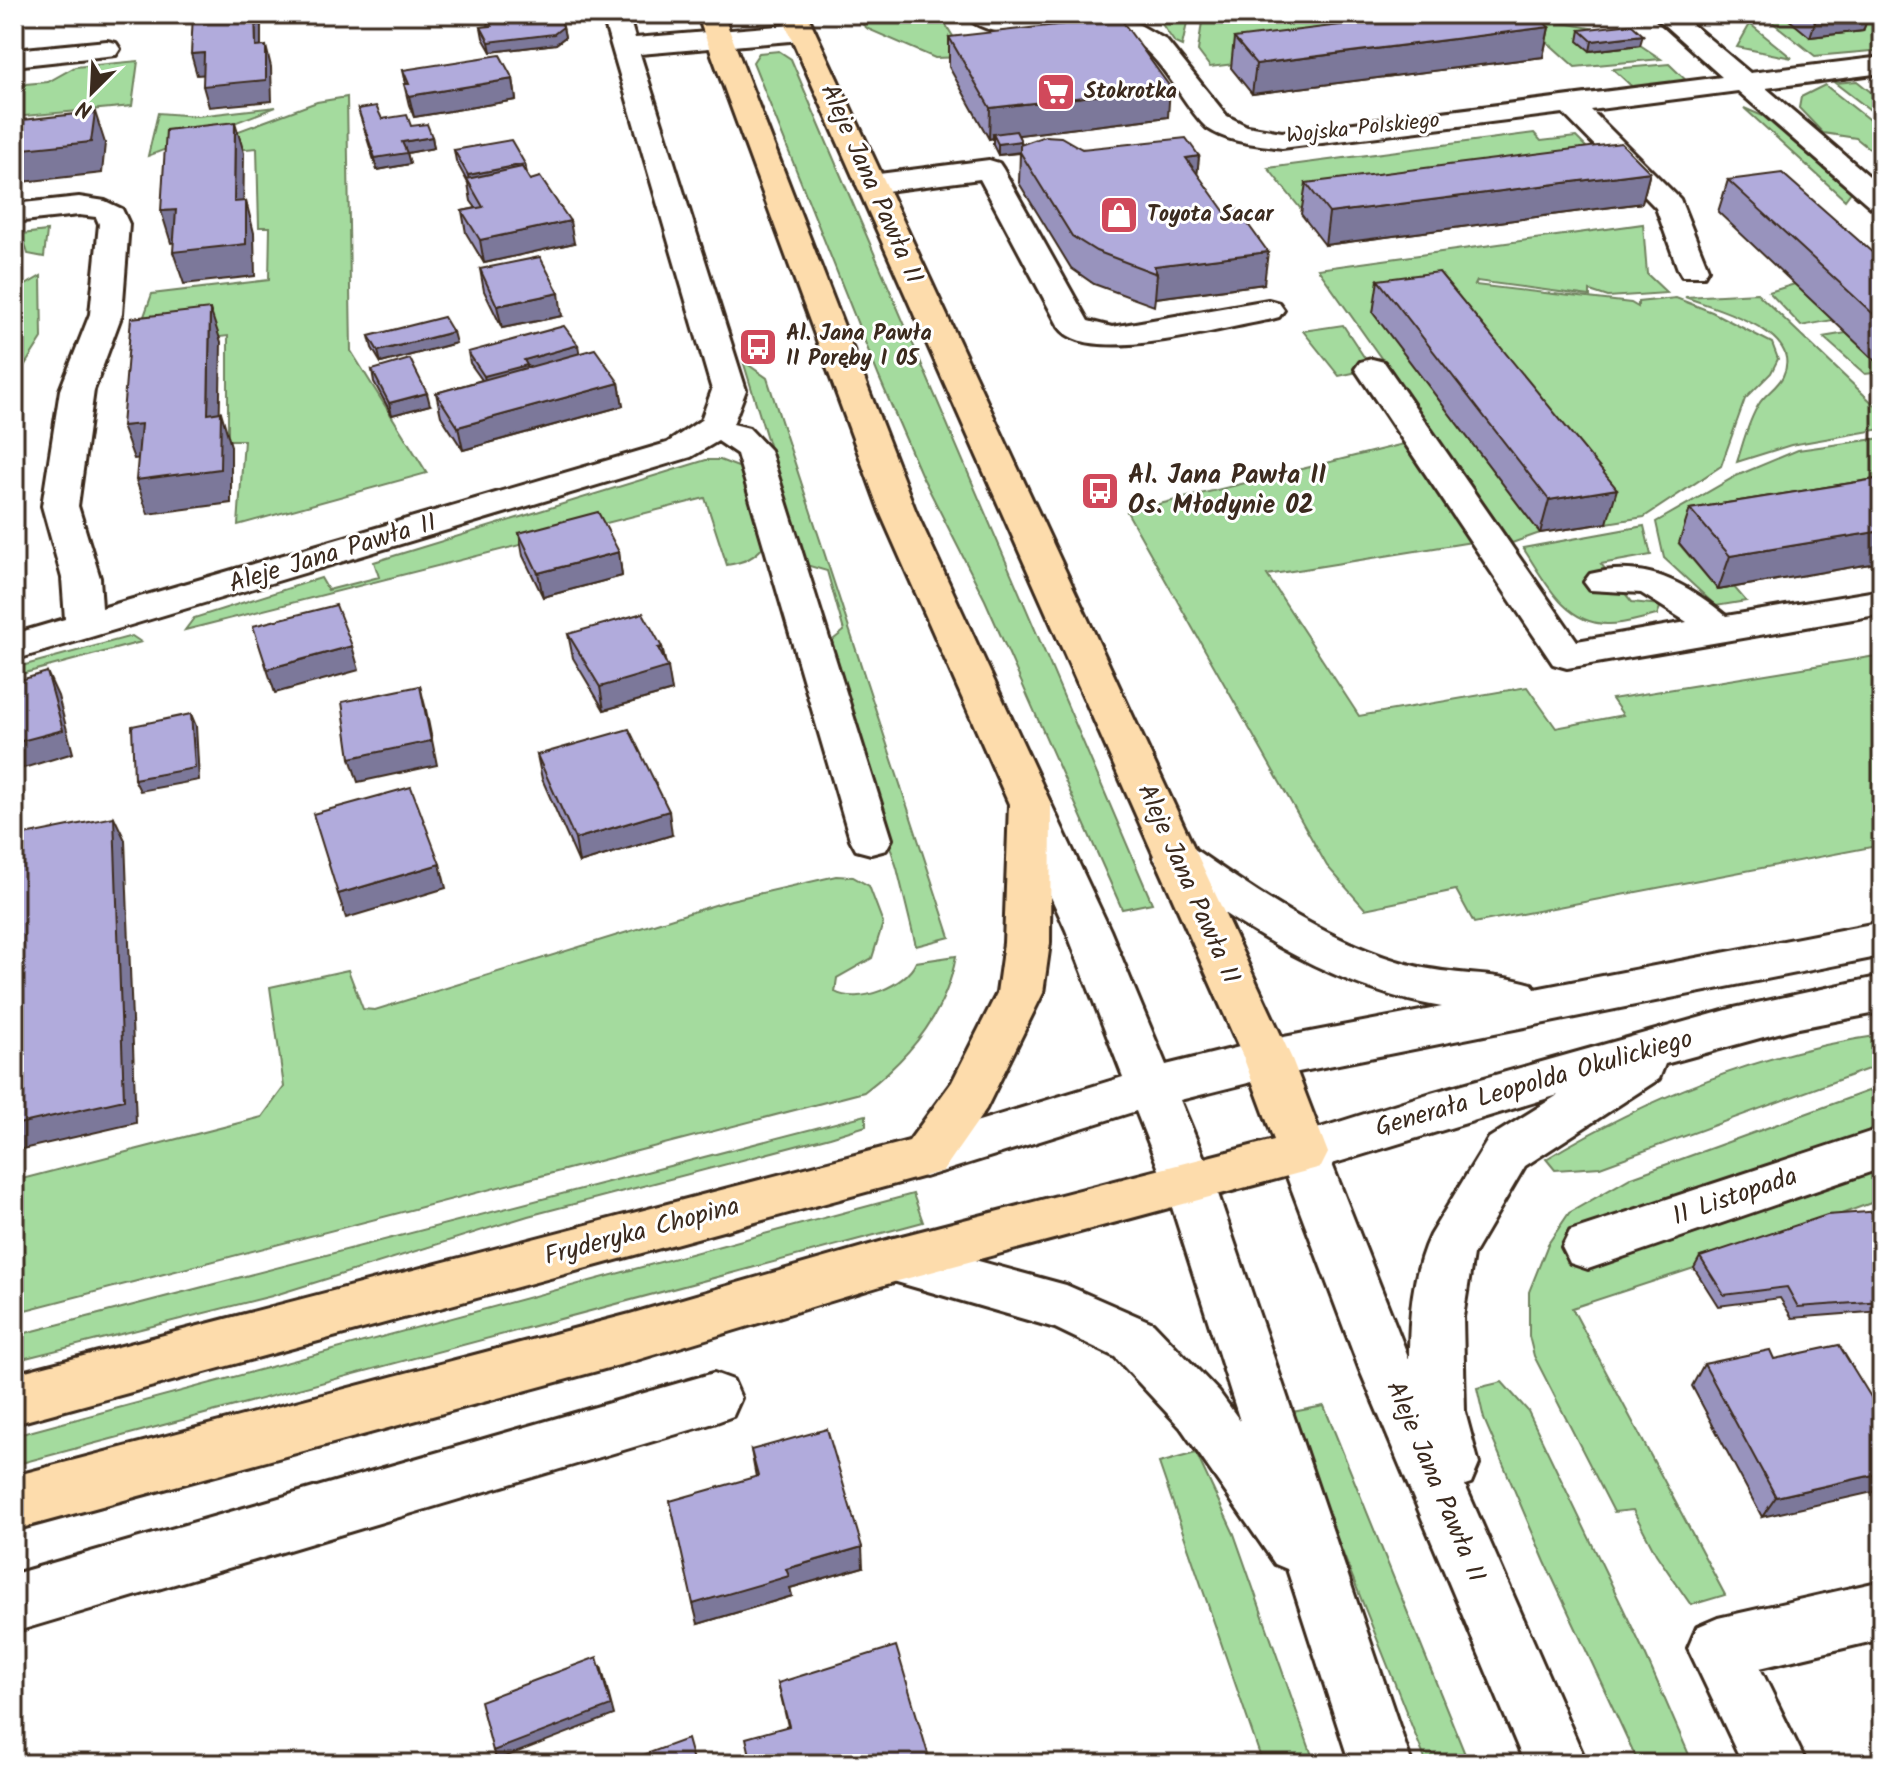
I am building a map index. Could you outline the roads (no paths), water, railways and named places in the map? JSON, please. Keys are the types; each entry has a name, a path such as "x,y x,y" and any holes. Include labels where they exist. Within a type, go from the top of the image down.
{"main road":[{"name":"Aleje Jana Pawła II","path":"798,23 1268,1059 1303,1153"},
{"path":"715,27 898,512 1030,804 1027,943 1020,993 969,1095 925,1157"},
{"name":"Generała Leopolda Okulickiego","path":"1189,1182 1303,1153"},
{"name":"Fryderyka Chopina","path":"14,1399 925,1157"},
{"path":"14,1503 630,1338 894,1260 1189,1182"}],"street":[{"path":"615,14 729,390 723,416 713,429 737,435 753,450 871,839"},
{"name":"Wojska Polskiego","path":"978,14 1006,27 1094,26 1129,29 1153,42 1217,123 1247,134 1282,140 1882,65"},
{"path":"1665,14 1882,202"},
{"path":"627,47 715,27 798,23"},
{"path":"14,58 107,49"},
{"path":"1571,105 1670,205 1693,269"},
{"path":"871,184 989,169 1075,327 1091,335 1112,337 1268,310"},
{"path":"14,213 93,207 105,210 114,224 106,314 77,390 60,506 81,578 85,628"},
{"path":"1372,369 1567,655 1882,602"},
{"name":"Aleje Jana Pawła II","path":"14,647 679,450 713,429"},
{"path":"1603,582 1632,577 1658,584 1718,629"},
{"path":"1030,804 1153,1087 1189,1182 1381,1764"},
{"path":"1175,857 1234,901 1337,959 1415,984 1562,1002"},
{"path":"1268,1059 1882,939"},
{"name":"Generała Leopolda Okulickiego","path":"1303,1153 1411,1117 1680,1041 1800,1009 1882,994"},
{"path":"1491,1613 1437,1412 1436,1317 1448,1251 1507,1152 1680,1041"},
{"name":"Fryderyka Chopina","path":"925,1157 1153,1087 1268,1059"},
{"name":"11 Listopada","path":"1588,1247 1882,1148"},
{"name":"Aleje Jana Pawła II","path":"1303,1153 1386,1368 1556,1764"},
{"path":"894,1260 1066,1308 1134,1340 1200,1410 1318,1576"},
{"path":"14,1603 714,1398"},
{"path":"1776,1764 1718,1648 1882,1610"}],"place":[{"name":"Stokrotka","path":"1056,92"},
{"name":"Toyota Sacar","path":"1119,215"},
{"name":"Al. Jana Pawła II Poręby I 05","path":"758,347"},
{"name":"Al. Jana Pawła II Os. Młodynie 02","path":"1100,491"}]}
